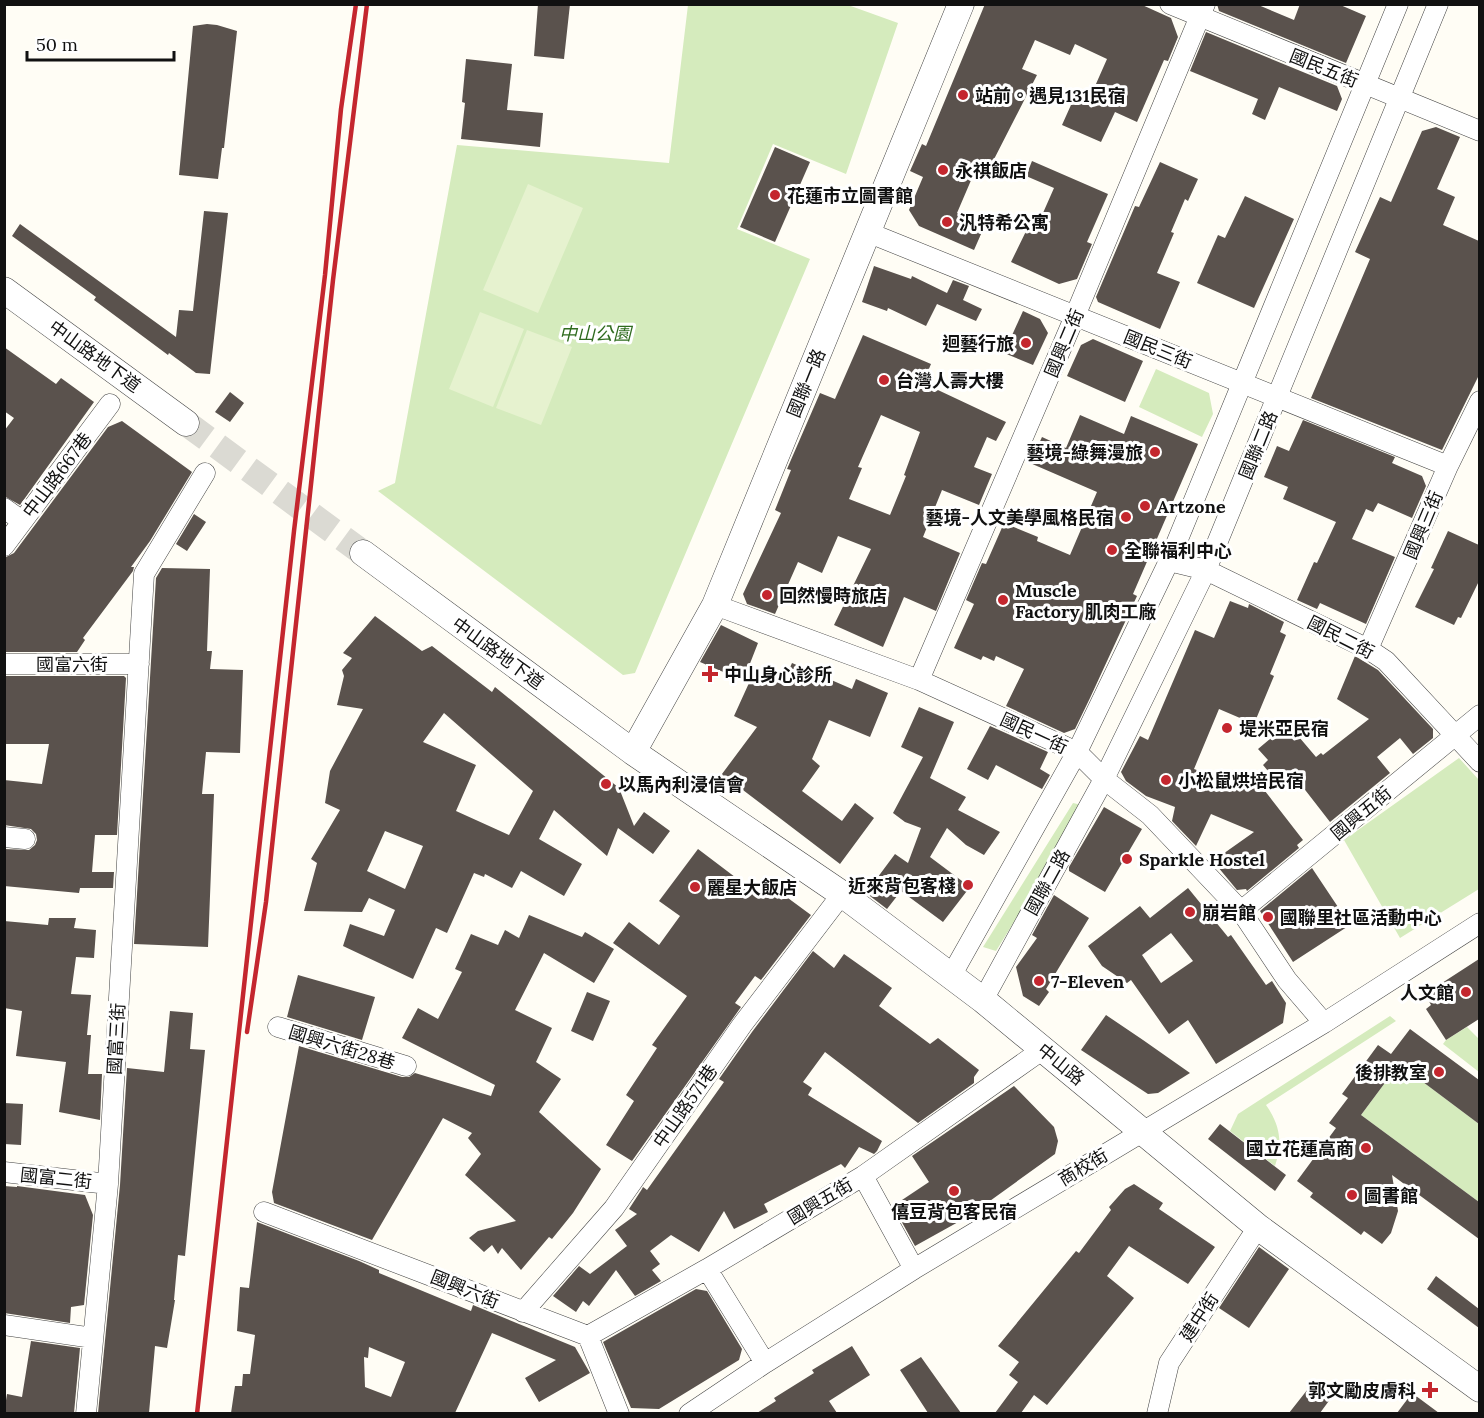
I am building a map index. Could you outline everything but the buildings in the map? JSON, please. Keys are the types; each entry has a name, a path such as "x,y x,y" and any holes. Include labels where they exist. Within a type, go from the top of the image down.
{"street":[{"name":"國聯一路","path":"633,752 716,605 962,4"},
{"name":"國民五街","path":"1170,4 1202,11 1364,84 1479,131"},
{"name":"國聯二路","path":"951,976 1077,752 1168,561 1398,4"},
{"name":"國聯二路","path":"982,1000 1104,779 1206,570 1438,4"},
{"name":"國興二街","path":"919,680 1075,316 1202,11"},
{"name":"國民三街","path":"867,232 1448,466"},
{"name":"中山路地下道","path":"4,290 186,423"},
{"name":"國興三街","path":"1368,648 1479,401"},
{"name":"中山路667巷","path":"4,546 110,404"},
{"name":"國富三街","path":"86,1413 108,1184 144,573 205,473"},
{"path":"4,508 22,521"},
{"name":"中山路地下道","path":"363,553 633,752"},
{"name":"國民二街","path":"1168,561 1206,570 1368,648 1386,661 1479,762"},
{"name":"國民一街","path":"716,605 919,680 1077,752 1104,779 1150,815 1241,911 1287,980 1324,1023"},
{"name":"國富六街","path":"4,664 138,664"},
{"name":"國興五街","path":"1241,911 1323,846 1479,715"},
{"name":"中山路","path":"633,752 842,894 951,976 1143,1130 1258,1227 1479,1389"},
{"path":"4,837 25,838"},
{"name":"中山路571巷","path":"523,1312 614,1208 742,1025 842,894"},
{"name":"商校街","path":"689,1413 914,1269 1324,1023 1479,924"},
{"name":"國興六街28巷","path":"279,1027 406,1066"},
{"name":"國興五街","path":"588,1336 707,1269 863,1176 1042,1050"},
{"name":"國富二街","path":"4,1172 108,1184"},
{"path":"863,1176 914,1269"},
{"name":"國興六街","path":"264,1212 588,1336"},
{"name":"建中街","path":"1157,1413 1169,1363 1258,1227"},
{"path":"707,1269 765,1363"},
{"path":"4,1325 93,1338"},
{"path":"588,1336 619,1413"}],"green space":[{"name":"中山公園","path":"688,5 848,5 898,23 846,174 773,144 737,229 810,259 635,673 623,675 378,491 395,483 457,145 669,163"},
{"path":"528,184 583,208 538,313 483,290"},
{"path":"480,312 524,329 493,407 449,389"},
{"path":"527,330 572,347 541,425 496,408"},
{"path":"1156,369 1209,393 1213,414 1202,437 1139,407"},
{"path":"1459,758 1479,780 1479,889 1400,938 1344,840"},
{"path":"1073,803 1086,806 996,951 983,947"},
{"path":"1390,1016 1396,1021 1266,1105 1279,1134 1279,1149 1275,1166 1230,1131 1238,1114"},
{"path":"1467,1027 1479,1039 1479,1072 1443,1044"},
{"path":"1399,1064 1479,1124 1479,1202 1361,1115"}],"tunnel":[{"path":"186,423 363,553"}],"railway":[{"path":"197,1414 294,531 325,275 341,109 356,4"},
{"path":"247,1032 266,902 333,280 367,4"}],"place":[{"name":"站前。遇見131民宿","path":"963,95"},
{"name":"永祺飯店","path":"943,170"},
{"name":"花蓮市立圖書館","path":"775,195"},
{"name":"汎特希公寓","path":"947,222"},
{"name":"迴藝行旅","path":"1026,343"},
{"name":"台灣人壽大樓","path":"884,380"},
{"name":"藝境-綠舞漫旅","path":"1155,452"},
{"name":"Artzone","path":"1145,506"},
{"name":"藝境-人文美學風格民宿","path":"1126,517"},
{"name":"全聯福利中心","path":"1112,550"},
{"name":"回然慢時旅店","path":"767,595"},
{"name":"Muscle Factory 肌肉工廠","path":"1003,600"},
{"name":"中山身心診所","path":"710,674"},
{"name":"堤米亞民宿","path":"1227,728"},
{"name":"小松鼠烘培民宿","path":"1166,780"},
{"name":"以馬內利浸信會","path":"606,784"},
{"name":"Sparkle Hostel","path":"1127,859"},
{"name":"近來背包客棧","path":"968,885"},
{"name":"麗星大飯店","path":"695,887"},
{"name":"崩岩館","path":"1190,912"},
{"name":"國聯里社區活動中心","path":"1268,917"},
{"name":"7-Eleven","path":"1039,981"},
{"name":"人文館","path":"1466,992"},
{"name":"後排教室","path":"1439,1072"},
{"name":"國立花蓮高商","path":"1366,1148"},
{"name":"僖豆背包客民宿","path":"954,1191"},
{"name":"圖書館","path":"1352,1195"},
{"name":"郭文勵皮膚科","path":"1430,1390"}]}
